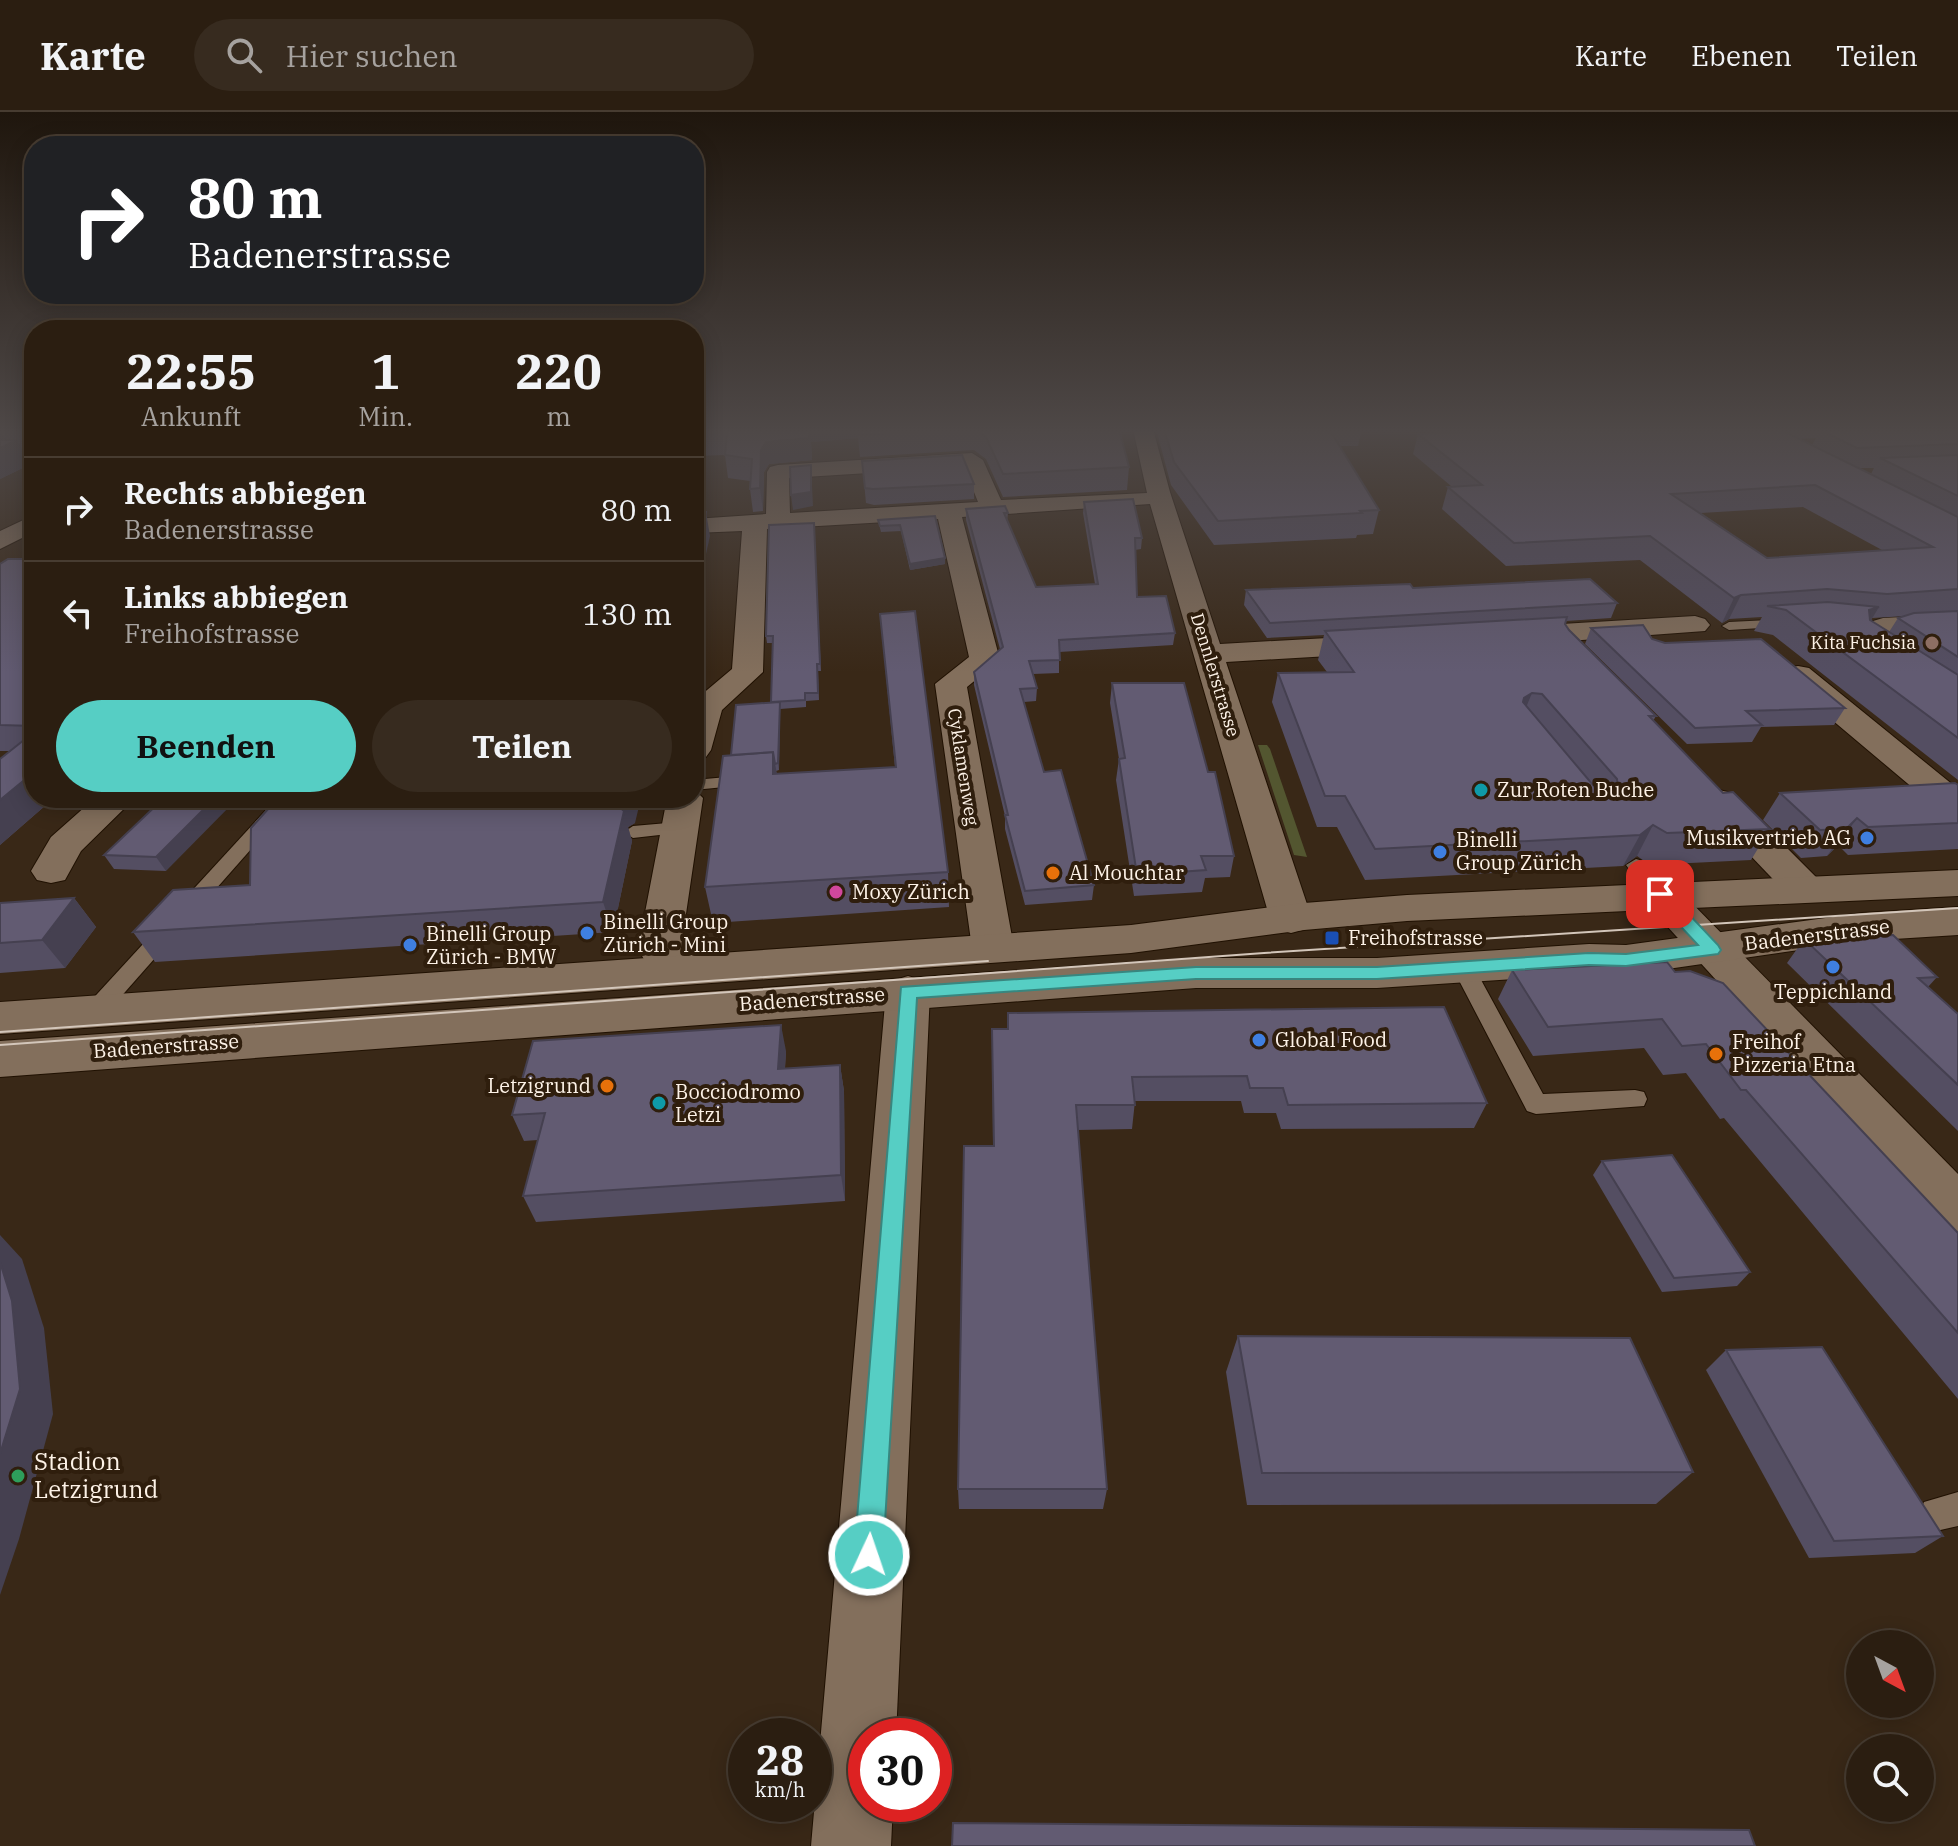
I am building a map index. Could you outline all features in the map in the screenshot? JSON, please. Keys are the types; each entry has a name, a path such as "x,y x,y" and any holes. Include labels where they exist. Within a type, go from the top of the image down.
{"street":[{"path":"704,716 707,706 747,672 770,510"},
{"path":"704,525 960,510"},
{"name":"Dennlerstrasse","path":"1164,510 1291,919"},
{"name":"Cyklamenweg","path":"948,511 985,660 951,684 993,948"},
{"path":"4,556 24,533"},
{"path":"1874,630 1958,623"},
{"path":"1492,637 1695,625"},
{"path":"1209,654 1402,643"},
{"path":"1577,657 1760,643 1958,807"},
{"path":"1694,776 1804,888"},
{"path":"51,871 65,845 106,808"},
{"path":"665,970 667,961 659,949 682,813"},
{"path":"1648,880 1958,1209"},
{"name":"Badenerstrasse","path":"0,1018 1203,932 1325,914 1648,880 1804,888 1958,883"},
{"name":"Badenerstrasse","path":"0,1059 1196,973 1377,973 1626,960 1862,927 1958,921"},
{"path":"851,1846 908,992"}],"lane":[{"path":"1729,626 1801,622"},
{"path":"704,784 767,779"},
{"path":"95,1011 278,808"},
{"path":"633,832 682,813"},
{"path":"1463,967 1536,1104 1635,1099"}],"green space":[{"path":"1258,745 1267,745 1270,749 1307,857 1294,855"}],"building":[{"path":"966,510 1007,510 1008,513 1004,513 1036,587 1098,584 1085,510 1136,510 1142,538 1135,538 1137,597 1166,596 1175,633 1059,640 1060,660 1029,661 1037,688 1020,689 1044,772 1061,770 1094,885 1025,891 974,672 1003,647"},
{"path":"1210,510 1379,510 1360,511 1362,513 1218,521"},
{"path":"1475,510 1695,510 1767,558 1933,547 1862,510 1944,510 1958,517 1958,589 1887,594 1827,589 1734,598 1650,536 1514,543"},
{"path":"935,516 945,558 910,564 900,525 880,526 878,520"},
{"path":"814,523 820,664 817,664 818,693 805,693 805,700 771,702 773,636 766,636 769,525"},
{"path":"8,559 24,559 24,726 0,725 0,564"},
{"path":"1590,579 1617,603 1270,623 1246,590 1410,584 1413,588"},
{"path":"1828,602 1879,607 1869,610 1870,620 1958,675 1958,738 1786,610 1767,606"},
{"path":"915,611 948,872 705,887 723,756 773,752 773,774 896,767 880,614"},
{"path":"1958,611 1958,657 1898,618 1914,613"},
{"path":"1567,617 1565,624 1569,630 1656,716 1649,716 1723,793 1733,792 1770,829 1667,833 1653,825 1640,835 1375,849 1345,796 1325,796 1278,673 1354,672 1325,631","holes":["1532,693 1542,694 1617,779 1618,790 1598,791 1523,702"]},
{"path":"1643,625 1652,639 1665,643 1761,639 1845,708 1746,711 1762,725 1695,728 1591,628"},
{"path":"1112,683 1184,683 1208,772 1215,772 1234,856 1201,856 1206,870 1137,875 1119,759 1125,758"},
{"path":"780,702 778,763 775,764 773,752 731,755 736,705"},
{"path":"24,740 24,780 0,800 0,759"},
{"path":"1958,785 1958,823 1868,827 1857,818 1846,829 1820,830 1780,793"},
{"path":"153,808 205,808 156,857 104,855"},
{"path":"269,808 620,808 624,811 603,902 133,932 173,890 250,885 251,828"},
{"path":"74,898 42,940 0,943 0,903"},
{"path":"1893,935 1937,977 1918,978 1958,1014 1958,1085 1804,939"},
{"path":"1667,962 1675,972 1690,971 1723,983 1958,1233 1958,1333 1746,1090 1741,1090 1706,1044 1682,1046 1662,1019 1548,1027 1512,970"},
{"path":"1444,1007 1487,1103 1288,1105 1283,1088 1250,1088 1247,1076 1132,1077 1135,1105 1076,1105 1107,1489 958,1489 964,1146 994,1146 992,1029 1008,1029 1008,1013"},
{"name":"Bocciodromo Letzi","path":"781,1025 778,1069 840,1065 841,1175 523,1196 545,1113 512,1115 533,1041"},
{"path":"1672,1155 1750,1272 1674,1278 1602,1161"},
{"path":"0,1262 12,1301 20,1389 0,1454"},
{"path":"1238,1336 1630,1338 1693,1472 1262,1473"},
{"path":"1822,1347 1943,1536 1834,1541 1726,1350"},
{"path":"953,1823 1749,1830 1755,1846 952,1846"}],"tram line":[{"path":"0,1045 1264,953 1958,908"},
{"path":"0,1032 988,961"}],"place":[{"name":"Kita Fuchsia","path":"1932,643"},
{"name":"Zur Roten Buche","path":"1481,790"},
{"name":"Musikvertrieb AG","path":"1867,838"},
{"name":"Binelli Group Zürich","path":"1440,852"},
{"name":"Al Mouchtar","path":"1053,873"},
{"name":"Moxy Zürich","path":"836,892"},
{"name":"Binelli Group Zürich - Mini","path":"587,933"},
{"name":"Freihofstrasse","path":"1332,938"},
{"name":"Binelli Group Zürich - BMW","path":"410,945"},
{"name":"Teppichland","path":"1833,967"},
{"name":"Global Food","path":"1259,1040"},
{"name":"Freihof Pizzeria Etna","path":"1716,1054"},
{"name":"Letzigrund","path":"607,1086"},
{"name":"Bocciodromo Letzi","path":"659,1103"},
{"name":"Stadion Letzigrund","path":"18,1476"}],"route":[{"path":"869,1555 908,992 1196,973 1377,973 1589,959 1626,960 1712,950 1660,894"}]}
